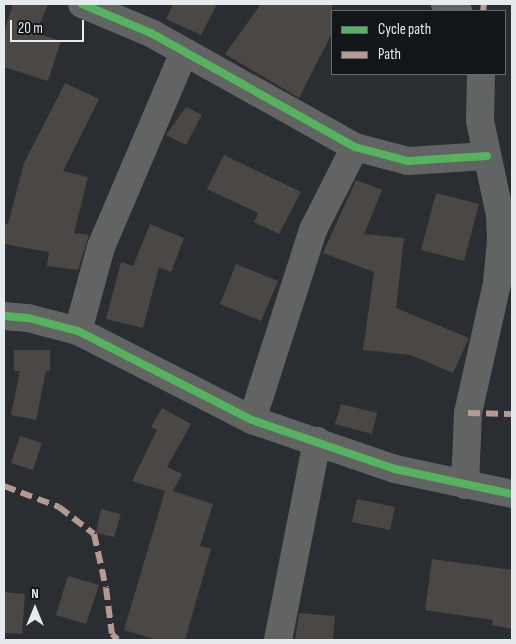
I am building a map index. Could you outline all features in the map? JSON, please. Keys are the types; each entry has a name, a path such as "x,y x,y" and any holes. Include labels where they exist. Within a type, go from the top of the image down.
{"street":[{"path":"82,4 151,32 355,147 408,161 426,162 487,156"},
{"path":"78,331 101,247 184,52"},
{"path":"464,486 468,413 497,282 501,241 500,215 480,121 481,75"},
{"path":"252,420 313,230 355,147"},
{"path":"4,316 28,318 78,331 184,382 252,420 395,469 464,486 512,494"},
{"path":"278,640 317,441"}],"building":[{"path":"13,4 48,4 36,33 61,41 48,81 4,67 4,32"},
{"path":"173,4 217,4 201,35 166,19"},
{"path":"261,4 332,4 331,35 299,98 225,54"},
{"path":"65,83 99,99 63,171 88,177 74,233 89,235 78,270 47,266 49,252 4,244 4,224 8,224 24,163"},
{"path":"186,107 202,115 186,145 166,135"},
{"path":"224,155 301,192 279,234 254,222 258,213 207,189"},
{"path":"356,180 382,190 364,234 404,238 396,308 469,338 453,373 411,355 363,350 374,272 323,253"},
{"path":"436,193 479,204 464,261 421,250"},
{"path":"150,224 184,238 171,272 159,267 143,328 106,319 121,262 133,266"},
{"path":"236,264 278,281 261,321 220,304"},
{"path":"14,350 50,350 50,371 46,371 36,420 11,415 20,371 14,371"},
{"path":"341,404 377,413 372,434 335,424"},
{"path":"162,408 191,424 167,467 182,474 173,491 213,504 200,546 211,549 185,640 158,640 124,630 165,491 132,481 157,430 151,427"},
{"path":"20,436 42,443 33,470 11,463"},
{"path":"357,499 395,507 390,530 352,522"},
{"path":"101,509 121,514 114,537 96,533"},
{"path":"432,559 512,570 512,629 492,625 493,620 425,610"},
{"path":"68,576 99,585 86,624 56,615"},
{"path":"4,592 25,594 22,634 4,633"},
{"path":"299,613 335,616 333,640 295,640"}],"marked path":[{"path":"483,10 484,4"},
{"path":"468,413 512,414"},
{"path":"4,486 59,507 94,534 106,588 112,634 118,640"}],"cycle path":[{"path":"82,4 151,33 355,147 408,161 487,156"},
{"path":"4,316 28,318 78,331 252,420 395,469 512,494"}]}
